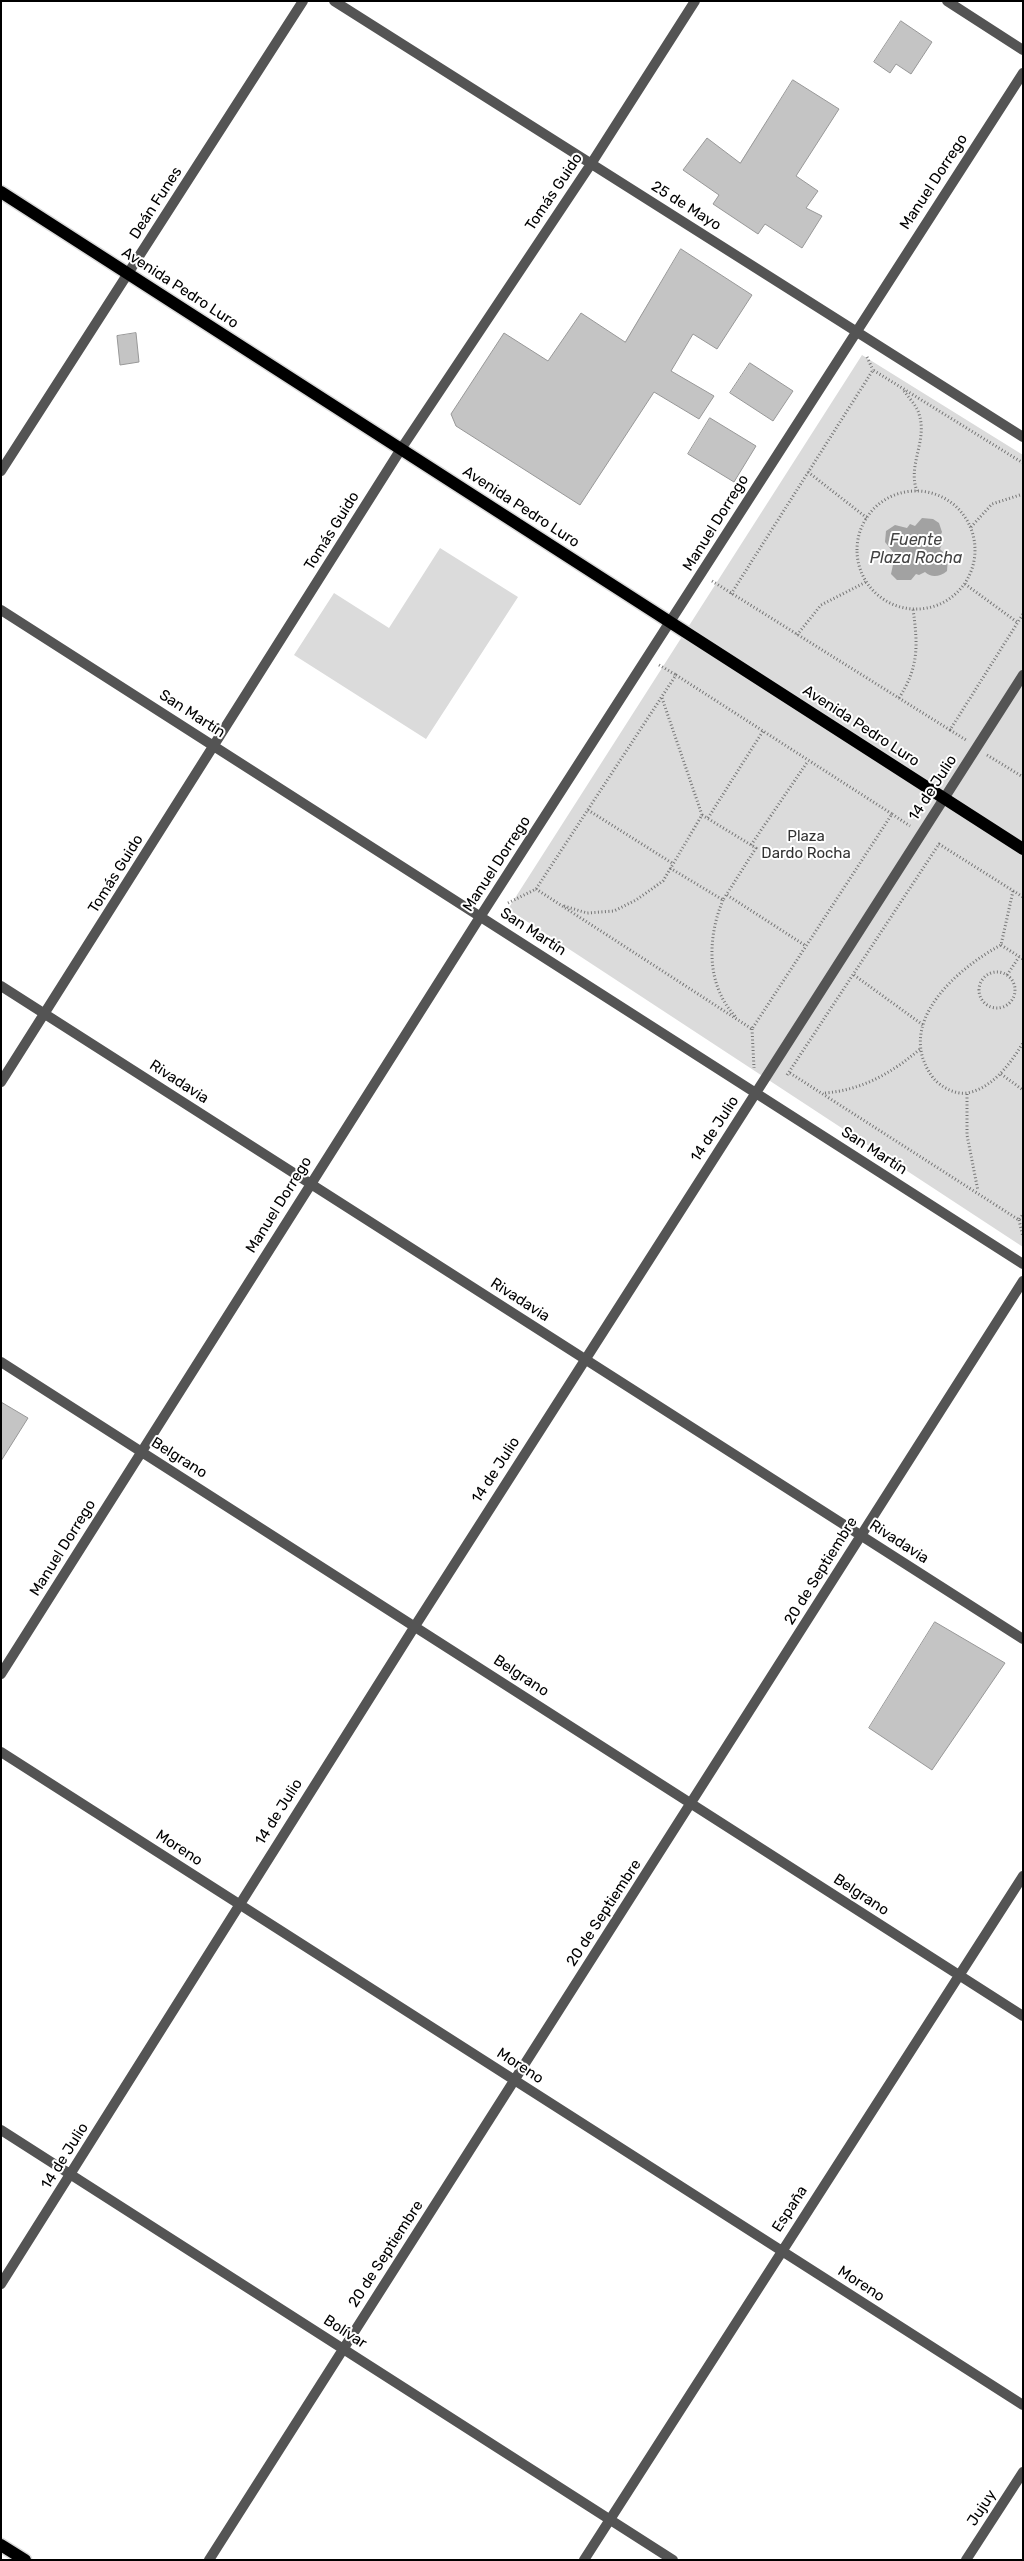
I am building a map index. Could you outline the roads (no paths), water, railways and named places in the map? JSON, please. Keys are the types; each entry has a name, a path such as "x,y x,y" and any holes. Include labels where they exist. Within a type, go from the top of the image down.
{"main road":[{"name":"Avenida Pedro Luro","path":"1,192 1023,849"},
{"path":"1,2545 24,2560"}],"street":[{"name":"Deán Funes","path":"1,471 303,1"},
{"name":"25 de Mayo","path":"334,1 1023,437"},
{"name":"Tomás Guido","path":"1,1082 401,449 591,164 695,1"},
{"path":"947,1 1023,50"},
{"name":"Manuel Dorrego","path":"1,1674 480,916 1023,73"},
{"name":"San Martín","path":"1,610 1023,1264"},
{"name":"14 de Julio","path":"1,2284 415,1626 1023,675"},
{"name":"Rivadavia","path":"1,986 1023,1640"},
{"name":"20 de Septiembre","path":"209,2560 1023,1281"},
{"name":"Belgrano","path":"1,1362 1023,2016"},
{"name":"Moreno","path":"1,1752 1023,2405"},
{"name":"España","path":"584,2560 1023,1876"},
{"name":"Bolívar","path":"1,2130 673,2560"},
{"name":"Jujuy","path":"966,2560 1023,2472"}],"water":[{"name":"Fuente Plaza Rocha","path":"922,518 933,519 939,523 942,532 938,541 942,544 940,549 948,557 947,571 939,576 933,576 925,572 919,575 916,574 911,580 897,580 891,574 894,560 890,557 893,552 885,542 886,531 895,525 907,528 910,524 915,526"}],"park label":[{"name":"Plaza Dardo Rocha","path":"806,846"}]}
